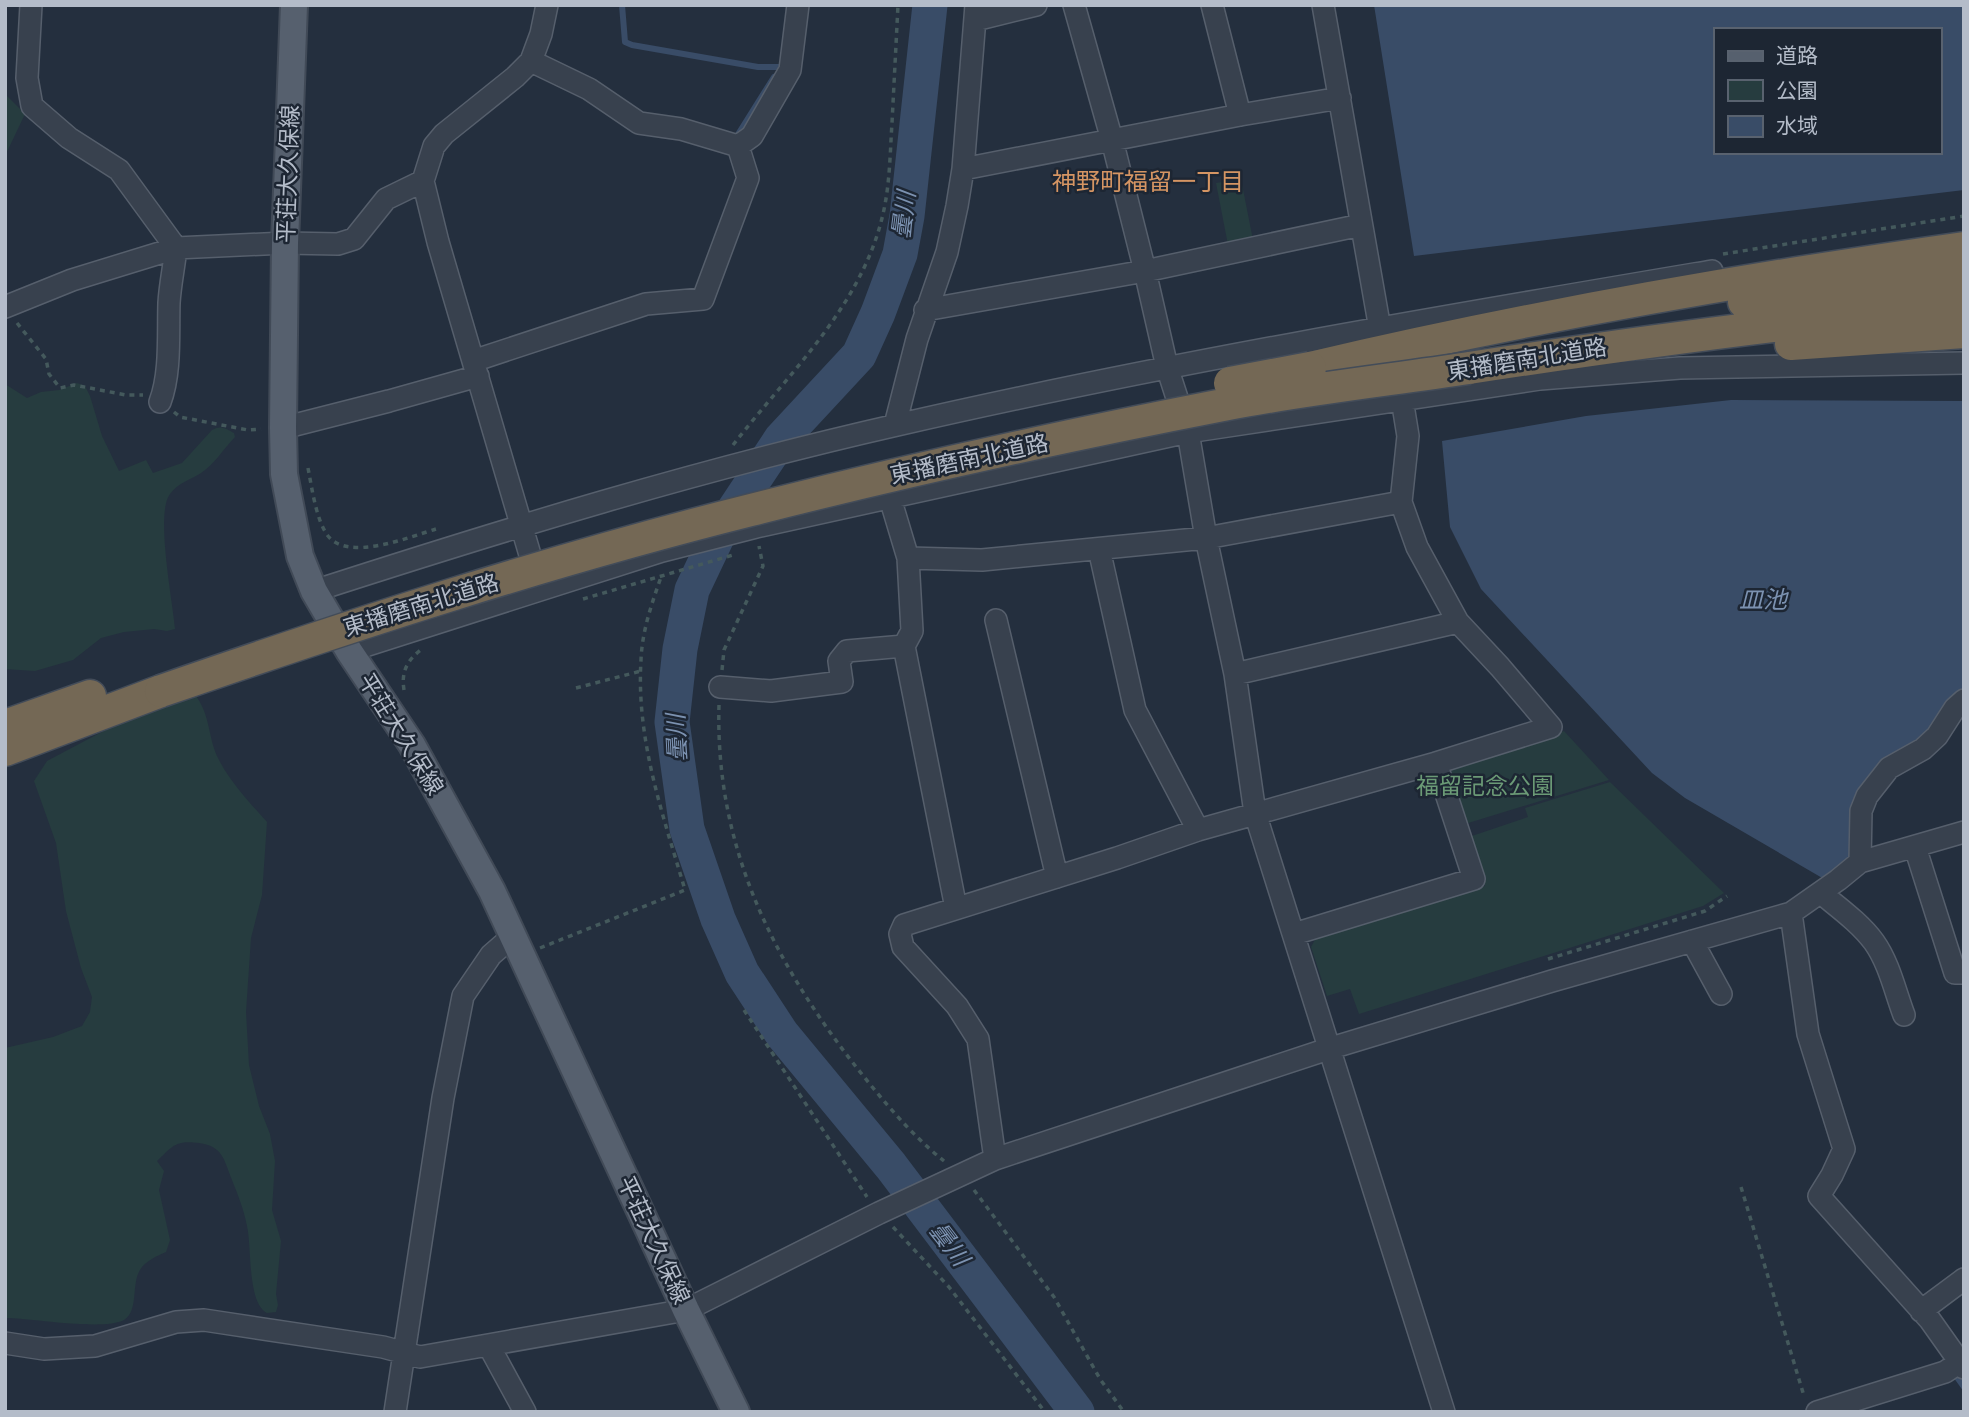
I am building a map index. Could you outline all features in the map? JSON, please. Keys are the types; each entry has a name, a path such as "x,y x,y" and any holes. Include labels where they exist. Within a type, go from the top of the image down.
{"highway":[{"path":"1310,368 1456,334 1654,296 1964,248"},
{"name":"東播磨南北道路","path":"5,750 158,682 312,620 724,496 922,449 1310,368 1654,314 1877,285 1964,278"},
{"name":"東播磨南北道路","path":"5,726 362,623 595,552 748,510 904,472 1230,404 1656,340 1964,306"},
{"path":"1469,368 1964,332"}],"main road":[{"name":"平荘大久保線","path":"294,5 285,243 283,428 284,474 300,556 314,591 349,651 412,745 492,891 736,1412"}],"street":[{"path":"31,5 27,78 32,106 69,138 119,170 176,248 170,284 163,395 160,402"},
{"path":"540,590 438,242 423,181 434,146 444,134 531,61 541,34 547,5"},
{"path":"738,146 751,135 790,71 799,5"},
{"path":"895,425 926,310 947,253 963,169 976,13 1037,5"},
{"path":"1074,5 1146,271 1167,368 1188,432 1206,538 1235,674 1255,813 1444,1412"},
{"path":"1212,5 1240,115"},
{"path":"1323,5 1380,329"},
{"path":"531,61 589,89 639,123 681,129 738,146"},
{"path":"963,169 1340,98"},
{"path":"283,428 389,401 475,369 501,354 646,304 704,299 748,178 738,146"},
{"path":"8,312 72,280 176,248 285,243 338,244 354,239 386,199 423,181"},
{"path":"926,310 1146,271 1361,225"},
{"path":"314,591 521,524 704,473 895,425 1167,368 1380,329 1788,258 1964,234"},
{"path":"349,651 663,551 758,537 890,498 1188,432 1540,379 1680,368 1964,363"},
{"path":"995,1159 978,1039 957,1006 903,947 900,934 904,925 1198,830 1436,763 1551,727 1458,622 1417,547 1401,502 1408,436 1402,399"},
{"path":"890,498 908,558 912,631 904,646 956,908"},
{"path":"908,558 982,560 1206,538 1401,502"},
{"path":"1100,549 1135,709 1198,830"},
{"path":"996,620 1056,877"},
{"path":"1235,674 1458,622"},
{"path":"720,687 771,691 842,682 839,661 847,651 904,646"},
{"path":"1860,862 1861,811 1867,796 1889,768 1923,749 1937,736 1955,708 1964,700"},
{"path":"1294,934 1474,878 1436,763"},
{"path":"5,1343 44,1349 95,1346 176,1322 204,1320 288,1331 420,1357 686,1310 879,1213 995,1159 1328,1049 1552,981 1791,913 1860,862 1964,832"},
{"path":"1915,847 1955,973 1964,973"},
{"path":"1821,893 1853,920 1873,942 1883,959 1905,1015"},
{"path":"1791,913 1808,1034 1844,1149 1819,1196 1921,1311 1962,1365 1945,1372 1811,1405"},
{"path":"396,1412 443,1098 463,996 491,955 514,935"},
{"path":"1692,941 1721,994"},
{"path":"1921,1311 1964,1279"},
{"path":"489,1346 525,1412"}],"path":[{"path":"729,450 813,350 855,285 873,246 883,214 889,180 898,5"},
{"path":"8,312 46,359 49,374 60,388 74,385 126,395 139,393 160,402 180,417 248,430 283,428"},
{"path":"306,456 316,505 329,536 347,548 372,547 446,527"},
{"path":"758,537 771,545"},
{"path":"748,551 758,537"},
{"path":"758,537 763,566 724,650 720,687 719,730 728,817 739,861 790,974 873,1088 927,1147 962,1175 1054,1297 1100,1379 1124,1412"},
{"path":"572,603 735,555"},
{"path":"543,955 539,947 685,890 653,780 648,755 641,671 649,611 661,577"},
{"path":"407,697 403,688 403,674 410,659 433,644"},
{"path":"576,688 641,671"},
{"path":"744,1010 879,1213 949,1287 1045,1412"},
{"path":"1741,1187 1811,1405"}],"green space":[{"path":"5,94 25,114 5,156"},
{"path":"1241,179 1253,240 1228,245 1216,183"},
{"path":"77,383 85,386 90,396 102,436 119,471 146,460 153,473 182,463 212,430 218,428 231,431 235,437 206,470 173,490 166,504 164,538 175,629 124,632 101,638 73,660 35,671 5,669 5,384 27,398"},
{"path":"194,693 204,710 219,760 235,785 267,822 262,895 251,938 246,1012 249,1065 259,1106 270,1134 275,1161 272,1210 281,1241 276,1312 267,1313 256,1298 246,1220 222,1155 213,1147 185,1142 171,1148 157,1161 164,1171 159,1190 170,1240 166,1252 148,1261 140,1270 129,1316 114,1323 100,1324 5,1318 5,1048 53,1037 82,1026 90,1012 92,997 81,968 66,911 56,843 34,781 47,761 113,726"},
{"name":"福留記念公園","path":"1564,731 1609,780 1465,824 1448,775 1452,764"},
{"path":"1610,782 1724,893 1703,906 1359,1014 1350,989 1327,996 1311,947 1316,938 1485,886 1469,837 1528,817 1525,808"}],"water":[{"path":"1374,5 1964,5 1964,190 1414,256"},
{"name":"皿池","path":"1731,400 1964,401 1964,693 1926,735 1885,759 1853,855 1824,879 1685,798 1652,773 1481,589 1450,527 1442,441 1586,416"}],"waterway":[{"path":"622,5 625,42 632,45 758,67 780,67"},
{"name":"曇川","path":"930,5 907,216 900,254 859,355 781,439 720,531 692,590 680,649 672,722 687,829 718,919 742,973 782,1034 891,1166 1077,1412"},
{"path":"737,136 774,77"},
{"path":"1954,1373 1964,1387"}],"district":[{"name":"神野町福留一丁目","path":"1148,182"}]}
